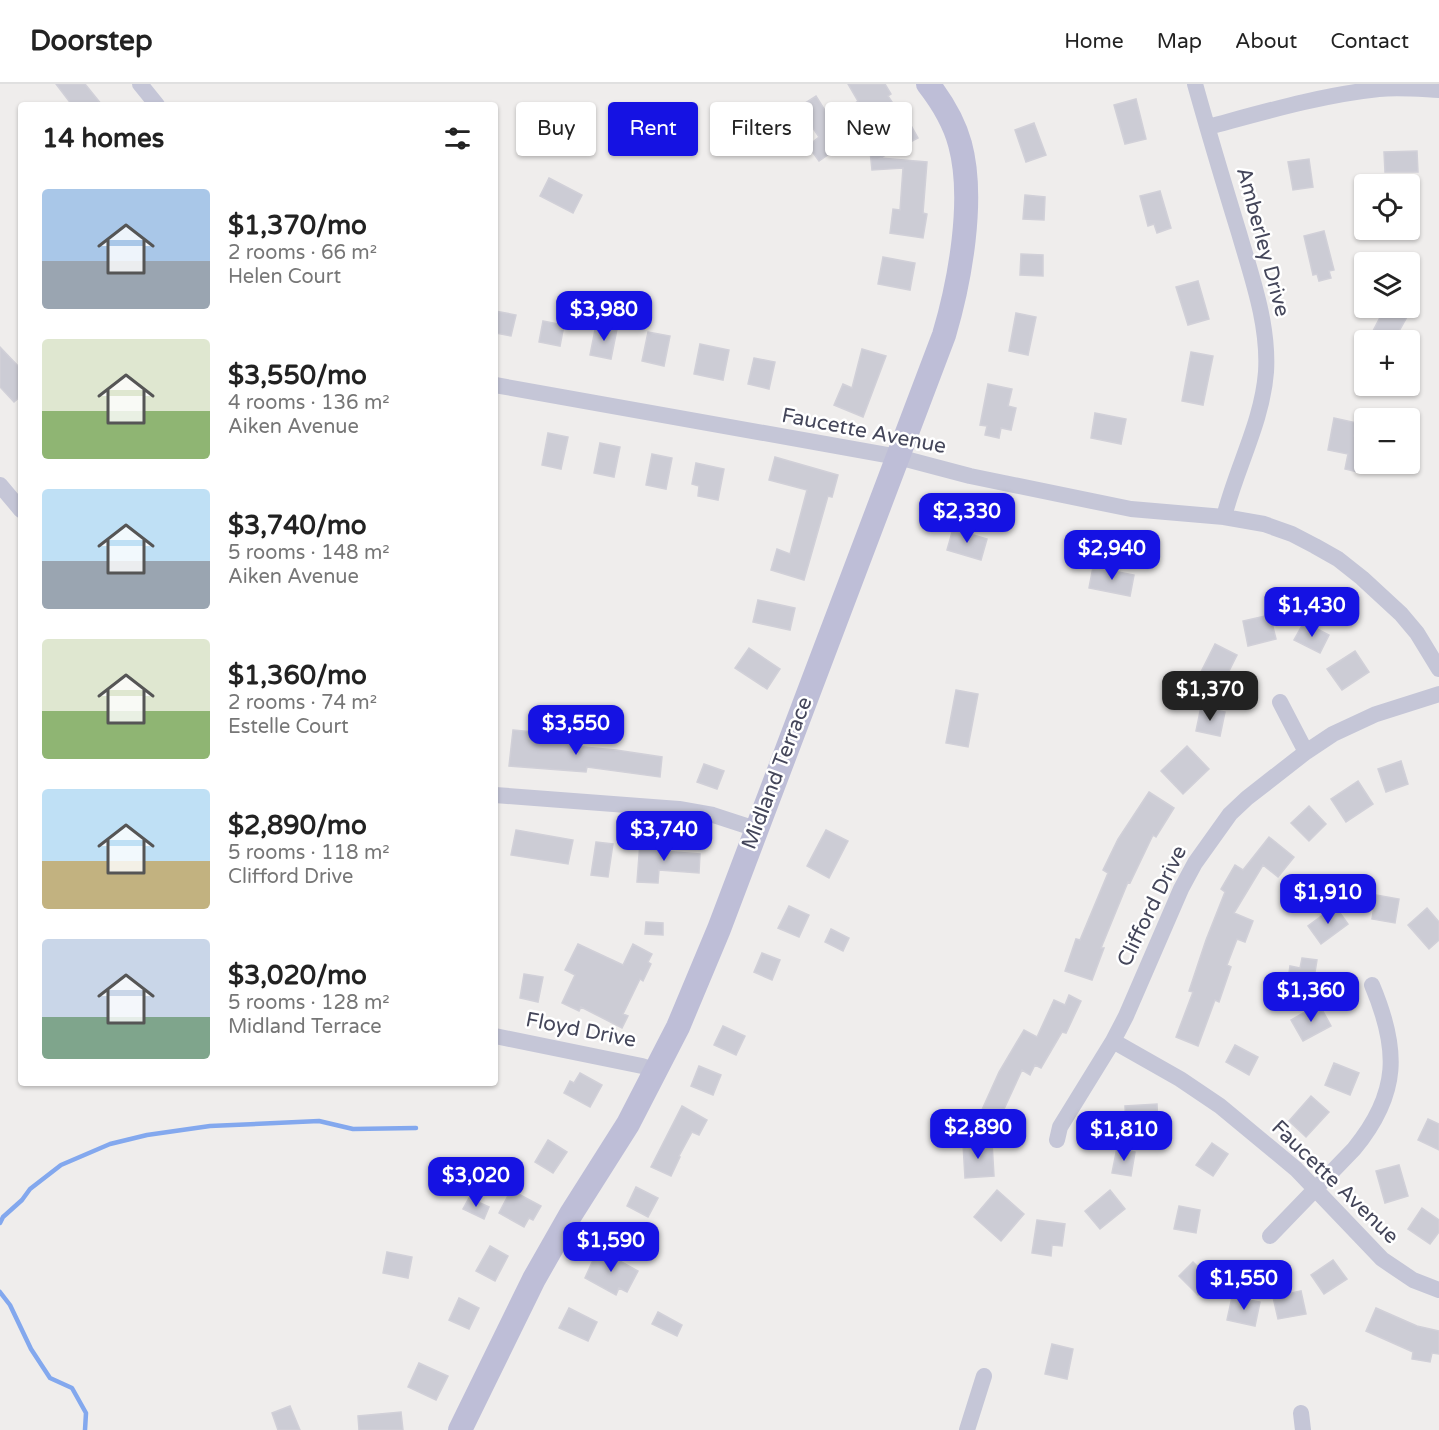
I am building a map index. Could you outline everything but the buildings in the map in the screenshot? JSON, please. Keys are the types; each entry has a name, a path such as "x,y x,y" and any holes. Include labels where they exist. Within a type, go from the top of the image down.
{"street":[{"path":"140,84 155,102"},
{"name":"Midland Terrace","path":"460,1430 534,1279 571,1214 628,1124 657,1071 704,969 944,335 955,296 962,250 965,180 960,144 946,109 928,84"},
{"name":"Amberley Drive","path":"1195,84 1257,294 1263,329 1266,370 1257,417 1224,517"},
{"path":"1208,127 1344,94 1381,89 1439,90"},
{"name":"Faucette Avenue","path":"498,386 898,457 970,476 1131,509 1224,517"},
{"path":"0,485 18,506"},
{"path":"1224,517 1264,524 1292,534 1338,559 1401,614 1417,633 1439,669"},
{"name":"Clifford Drive","path":"1057,1140 1060,1127 1126,1016 1168,914 1195,863 1230,814 1306,752 1354,723 1439,694"},
{"path":"1280,702 1306,752"},
{"path":"498,795 679,809 713,815 756,829"},
{"path":"1270,1236 1366,1134 1383,1104 1389,1081 1391,1044 1382,1007 1372,985"},
{"name":"Floyd Drive","path":"498,1037 657,1071"},
{"name":"Faucette Avenue","path":"1113,1041 1172,1074 1220,1106 1283,1158 1382,1259 1413,1280 1439,1290"},
{"path":"967,1430 984,1376"}],"waterway":[{"path":"0,1223 30,1189 61,1165 110,1144 147,1135 210,1126 319,1121 353,1129 416,1128"},
{"path":"0,1292 10,1305 31,1349 50,1378 72,1388 86,1413 85,1430"}]}
